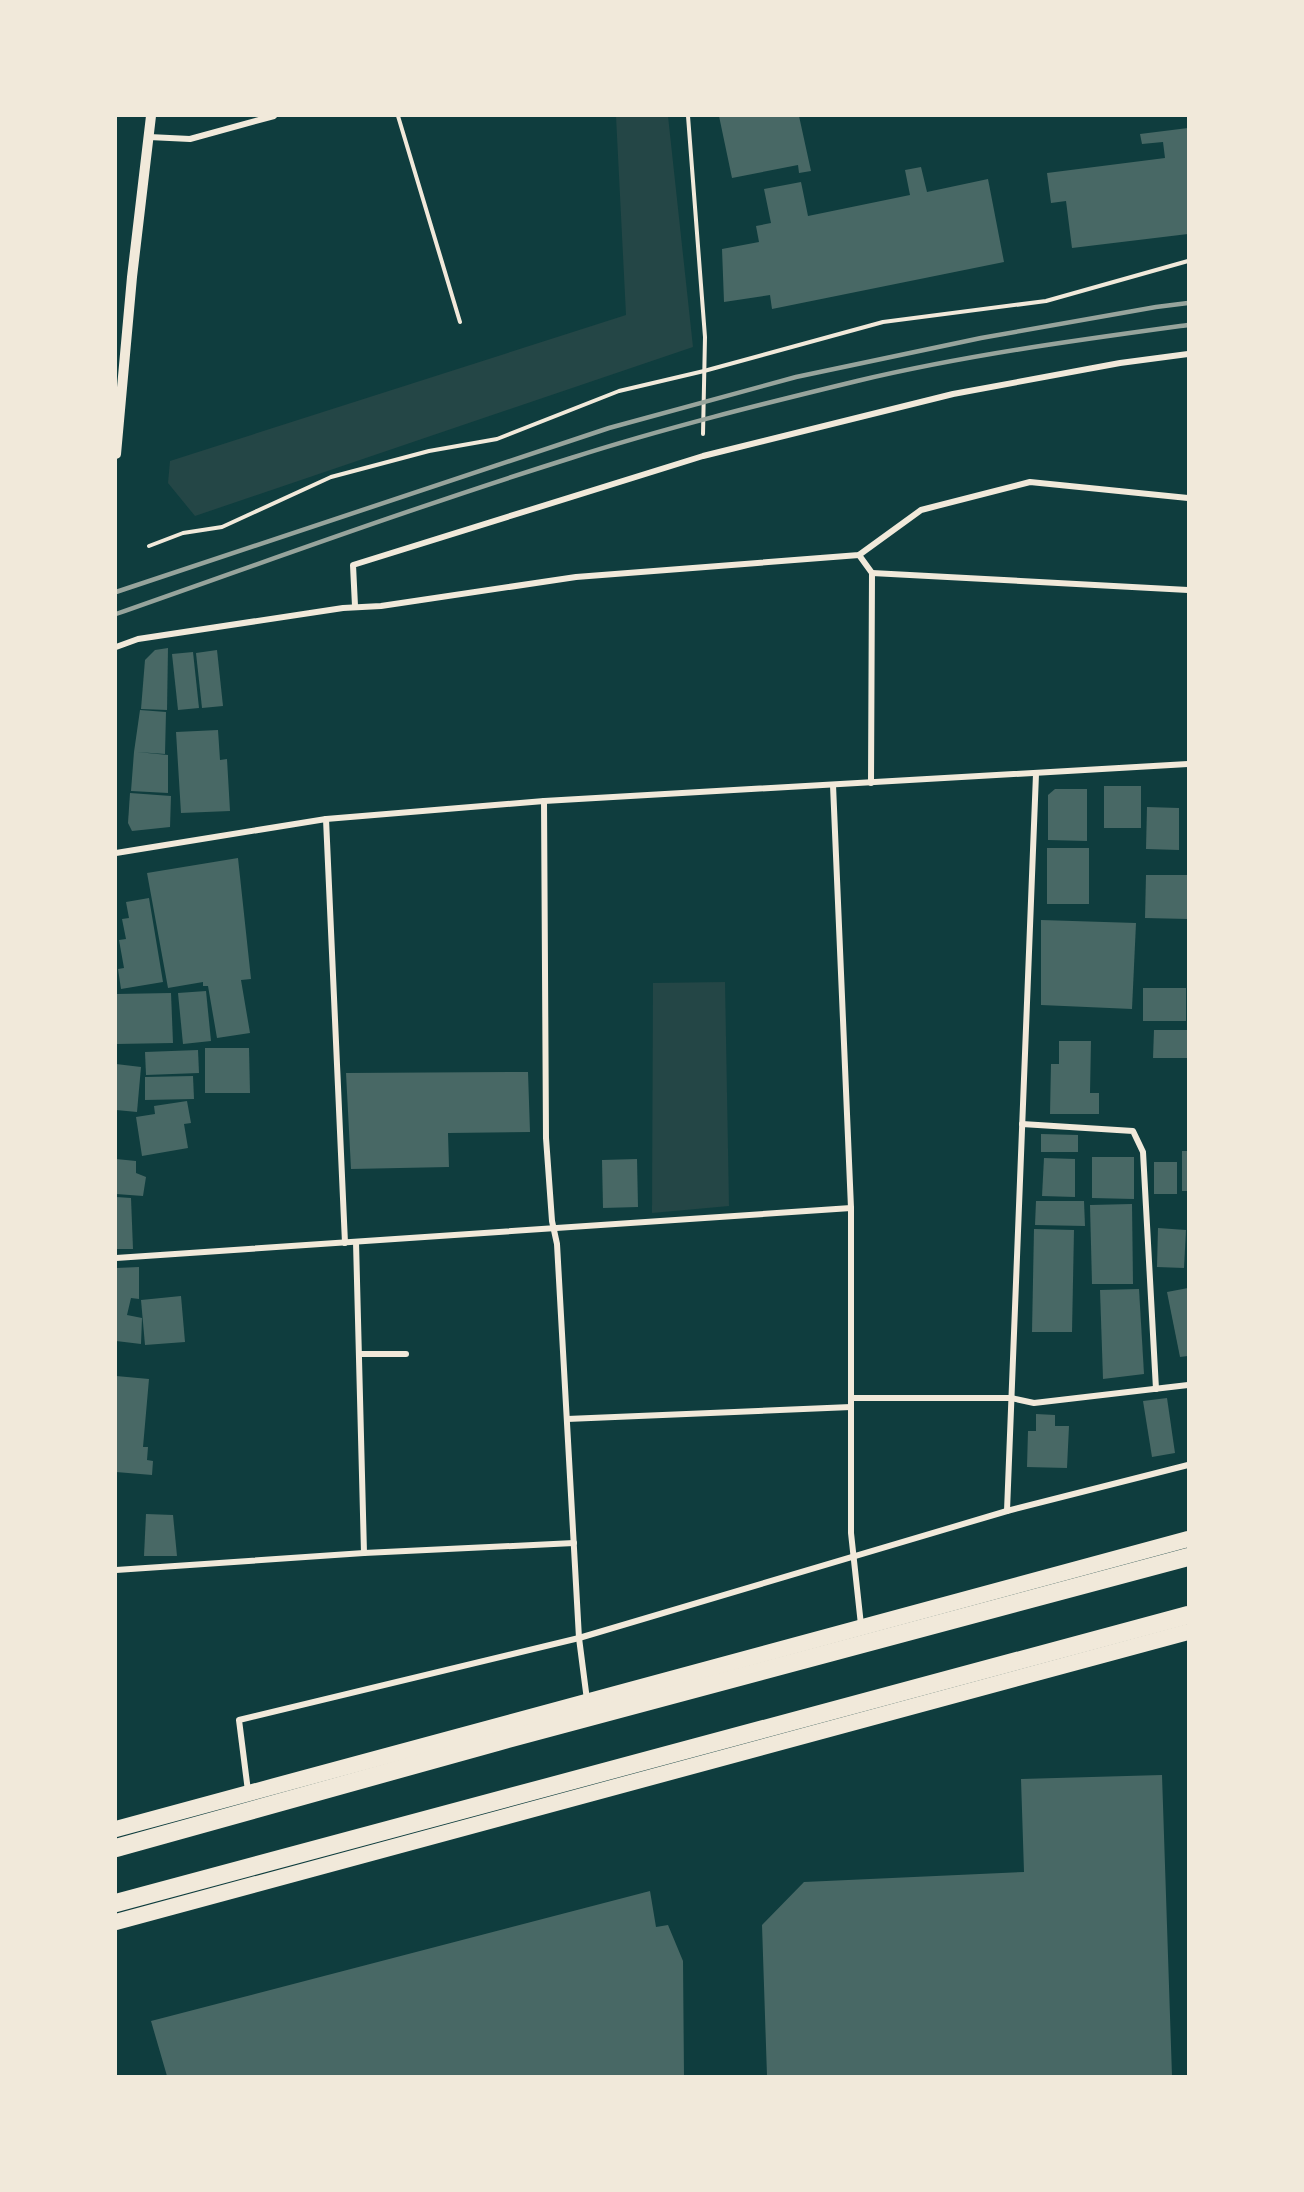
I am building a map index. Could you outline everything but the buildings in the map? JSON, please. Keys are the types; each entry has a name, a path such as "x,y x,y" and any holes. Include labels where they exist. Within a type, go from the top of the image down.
{"highway":[{"path":"116,1829 1188,1539"},
{"path":"116,1848 497,1742 1188,1557"},
{"path":"116,1903 1188,1616"},
{"path":"116,1922 1188,1632"}],"street":[{"path":"116,454 132,277 151,116"},
{"path":"149,137 190,139 274,116"},
{"path":"355,606 353,565 703,456 953,394 1120,363 1188,354"},
{"path":"116,647 138,639 355,606 381,606 576,577 859,555 921,510 1030,482 1188,498"},
{"path":"859,555 872,573 871,783"},
{"path":"872,573 1188,590"},
{"path":"116,853 326,819 544,801 1188,764"},
{"path":"1007,1511 1036,774"},
{"path":"833,784 851,1208 851,1533 862,1629"},
{"path":"544,801 546,1138 557,1244 579,1638 588,1701"},
{"path":"326,819 345,1243"},
{"path":"1022,1125 1133,1131 1143,1152 1156,1389"},
{"path":"116,1258 851,1208"},
{"path":"356,1242 364,1553"},
{"path":"359,1354 406,1354"},
{"path":"851,1398 1011,1398 1034,1403 1188,1385"},
{"path":"567,1419 851,1407"},
{"path":"249,1793 239,1720 579,1638 1007,1511 1188,1465"},
{"path":"116,1570 364,1553 573,1543"}],"path":[{"path":"398,116 460,322"},
{"path":"688,116 705,337 703,456"},
{"path":"149,546 183,533 222,527 332,477 429,451 497,439 619,391 704,371 883,322 1046,301 1188,261"}],"shaded area":[{"path":"616,116 668,116 693,347 195,516 168,483 170,461 626,315"},
{"path":"725,982 729,1206 652,1213 653,983"}],"railway":[{"path":"116,592 609,428 796,377 981,338 1188,303"},
{"path":"116,614 457,495 606,447 678,427 857,381 939,363 1064,342 1188,325"}]}
